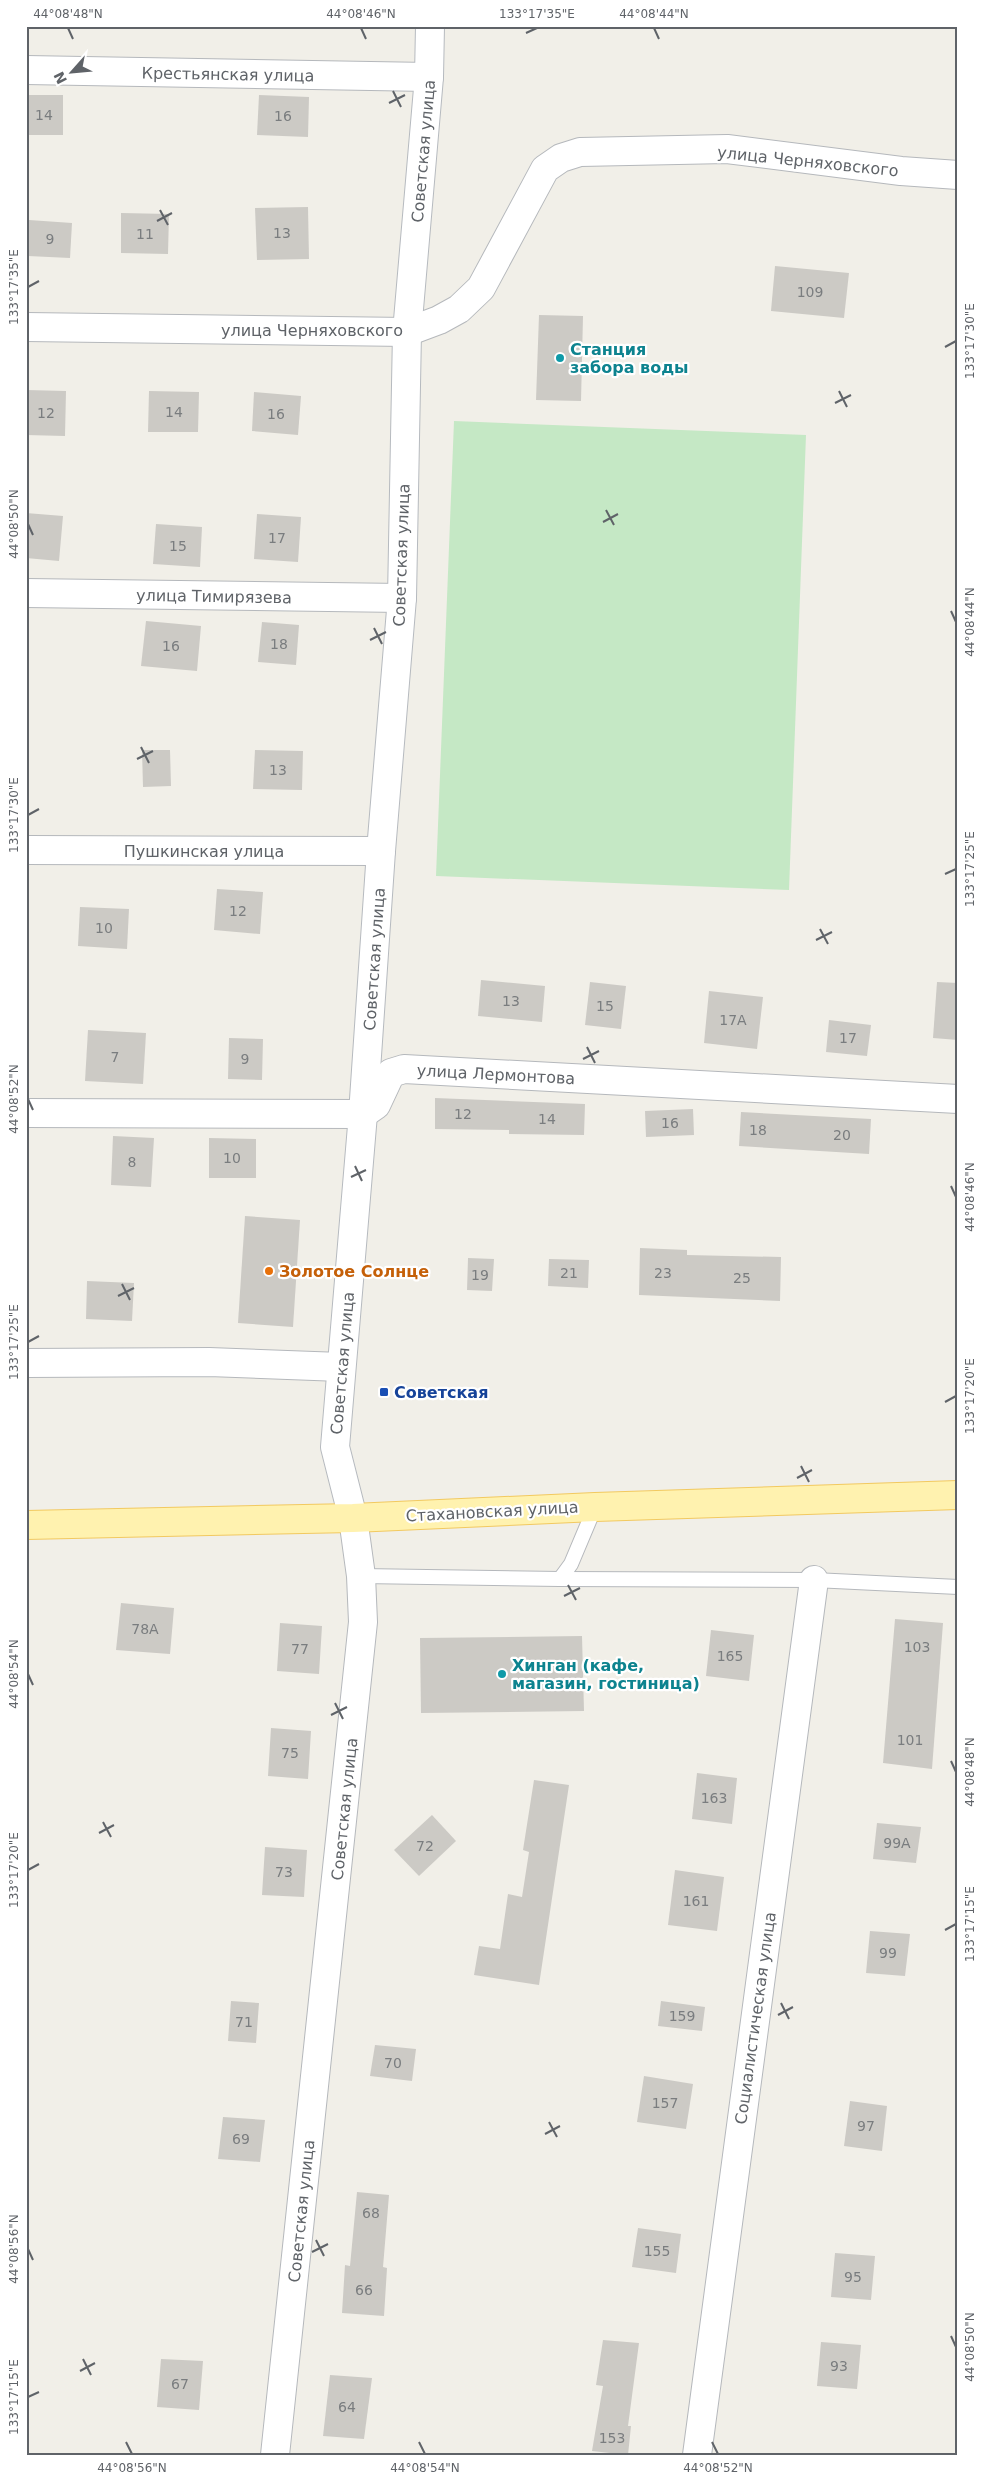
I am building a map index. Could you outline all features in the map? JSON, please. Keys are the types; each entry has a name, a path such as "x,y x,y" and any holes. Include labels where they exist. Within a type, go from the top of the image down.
{"main road":[{"name":"Стахановская улица","path":"26,1525 353,1518 595,1506 958,1495"}],"street":[{"name":"Советская улица","path":"275,2455 363,1622 361,1576 353,1518 335,1447 340,1367 363,1114 381,851 402,598 407,332 429,78 430,26"},
{"name":"Крестьянская улица","path":"26,70 429,78"},
{"name":"улица Черняховского","path":"26,328 407,332 439,320 459,309 481,288 545,169 561,158 580,152 727,150 901,171 958,175"},
{"name":"улица Тимирязева","path":"26,593 402,598"},
{"name":"Пушкинская улица","path":"26,850 381,851"},
{"name":"улица Лермонтова","path":"363,1114 376,1105 391,1073 404,1069 958,1099"},
{"path":"26,1112 363,1114"},
{"path":"26,1362 209,1362 340,1367"},
{"name":"Социалистическая улица","path":"697,2455 814,1580"}],"lane":[{"path":"560,1580 571,1564 595,1506"},
{"path":"361,1576 560,1580 814,1580 958,1587"}],"green space":[{"path":"454,421 806,435 789,890 436,876"}],"building":[{"path":"26,95 63,95 63,135 26,135"},
{"path":"259,95 309,97 308,137 257,135"},
{"path":"308,207 309,259 257,260 255,208"},
{"path":"121,213 169,214 168,254 121,253"},
{"path":"29,220 72,223 70,258 28,256"},
{"path":"775,266 849,273 844,318 771,311"},
{"name":"Станция забора воды","path":"539,315 583,316 581,401 536,400"},
{"path":"26,390 66,391 65,436 26,435"},
{"path":"149,391 199,392 198,432 148,432"},
{"path":"254,392 301,396 298,435 252,431"},
{"path":"26,513 63,516 59,561 26,558"},
{"path":"257,514 301,517 298,562 254,559"},
{"path":"156,524 202,527 200,567 153,564"},
{"path":"146,621 201,626 197,671 141,666"},
{"path":"262,622 299,625 296,665 258,662"},
{"path":"142,750 170,750 171,786 143,787"},
{"path":"255,750 303,751 302,790 253,789"},
{"path":"217,889 263,892 260,934 214,930"},
{"path":"80,907 129,909 127,949 78,946"},
{"path":"481,980 545,986 542,1022 478,1016"},
{"path":"590,982 626,986 621,1029 585,1025"},
{"path":"937,982 958,983 958,1040 933,1038"},
{"path":"709,991 763,997 757,1049 704,1043"},
{"path":"829,1020 871,1025 867,1056 826,1052"},
{"path":"88,1030 146,1033 143,1084 85,1081"},
{"path":"229,1038 263,1039 262,1080 228,1079"},
{"path":"435,1098 585,1104 584,1135 509,1134 509,1130 435,1129"},
{"path":"693,1109 694,1135 646,1137 645,1111"},
{"path":"741,1112 871,1119 869,1154 739,1146"},
{"path":"113,1136 154,1138 151,1187 111,1185"},
{"path":"209,1138 256,1139 256,1178 209,1178"},
{"name":"Золотое Солнце","path":"245,1216 300,1220 293,1327 238,1323"},
{"path":"640,1248 687,1250 687,1255 781,1257 780,1301 639,1295"},
{"path":"468,1258 494,1259 492,1291 467,1290"},
{"path":"549,1259 589,1260 588,1288 548,1286"},
{"path":"87,1281 134,1283 132,1321 86,1319"},
{"path":"121,1603 174,1608 170,1654 116,1650"},
{"path":"895,1619 943,1623 932,1769 883,1763"},
{"path":"280,1623 322,1626 319,1674 277,1671"},
{"path":"711,1630 754,1635 749,1681 706,1676"},
{"name":"Хинган (кафе, магазин, гостиница)","path":"582,1636 584,1711 421,1713 420,1638"},
{"path":"271,1728 311,1731 308,1779 268,1776"},
{"path":"697,1773 737,1778 732,1824 692,1819"},
{"path":"534,1780 569,1785 539,1985 474,1975 479,1946 500,1949 508,1894 522,1897 529,1852 523,1850"},
{"path":"432,1815 456,1841 419,1876 394,1850"},
{"path":"877,1823 921,1827 916,1863 873,1859"},
{"path":"265,1847 307,1850 304,1897 262,1895"},
{"path":"675,1870 724,1877 717,1931 668,1925"},
{"path":"870,1931 910,1934 905,1976 866,1973"},
{"path":"231,2001 259,2003 256,2043 228,2041"},
{"path":"661,2001 705,2007 702,2031 658,2026"},
{"path":"375,2045 416,2049 412,2081 370,2076"},
{"path":"644,2076 693,2084 686,2129 637,2122"},
{"path":"850,2101 887,2106 882,2151 844,2146"},
{"path":"223,2117 265,2120 260,2162 218,2159"},
{"path":"357,2192 389,2195 383,2267 387,2268 384,2316 342,2313 345,2265 350,2266"},
{"path":"638,2228 681,2234 676,2273 632,2267"},
{"path":"835,2253 875,2256 871,2300 831,2297"},
{"path":"603,2340 639,2343 628,2426 631,2426 628,2455 592,2451 603,2386 596,2385"},
{"path":"821,2342 861,2345 857,2389 817,2386"},
{"path":"161,2359 203,2361 199,2410 157,2407"},
{"path":"330,2375 372,2378 364,2439 323,2436"}],"place":[{"name":"Станция забора воды","path":"560,358"},
{"name":"Золотое Солнце","path":"269,1271"},
{"name":"Советская","path":"384,1392"},
{"name":"Хинган (кафе, магазин, гостиница)","path":"502,1674"}]}
